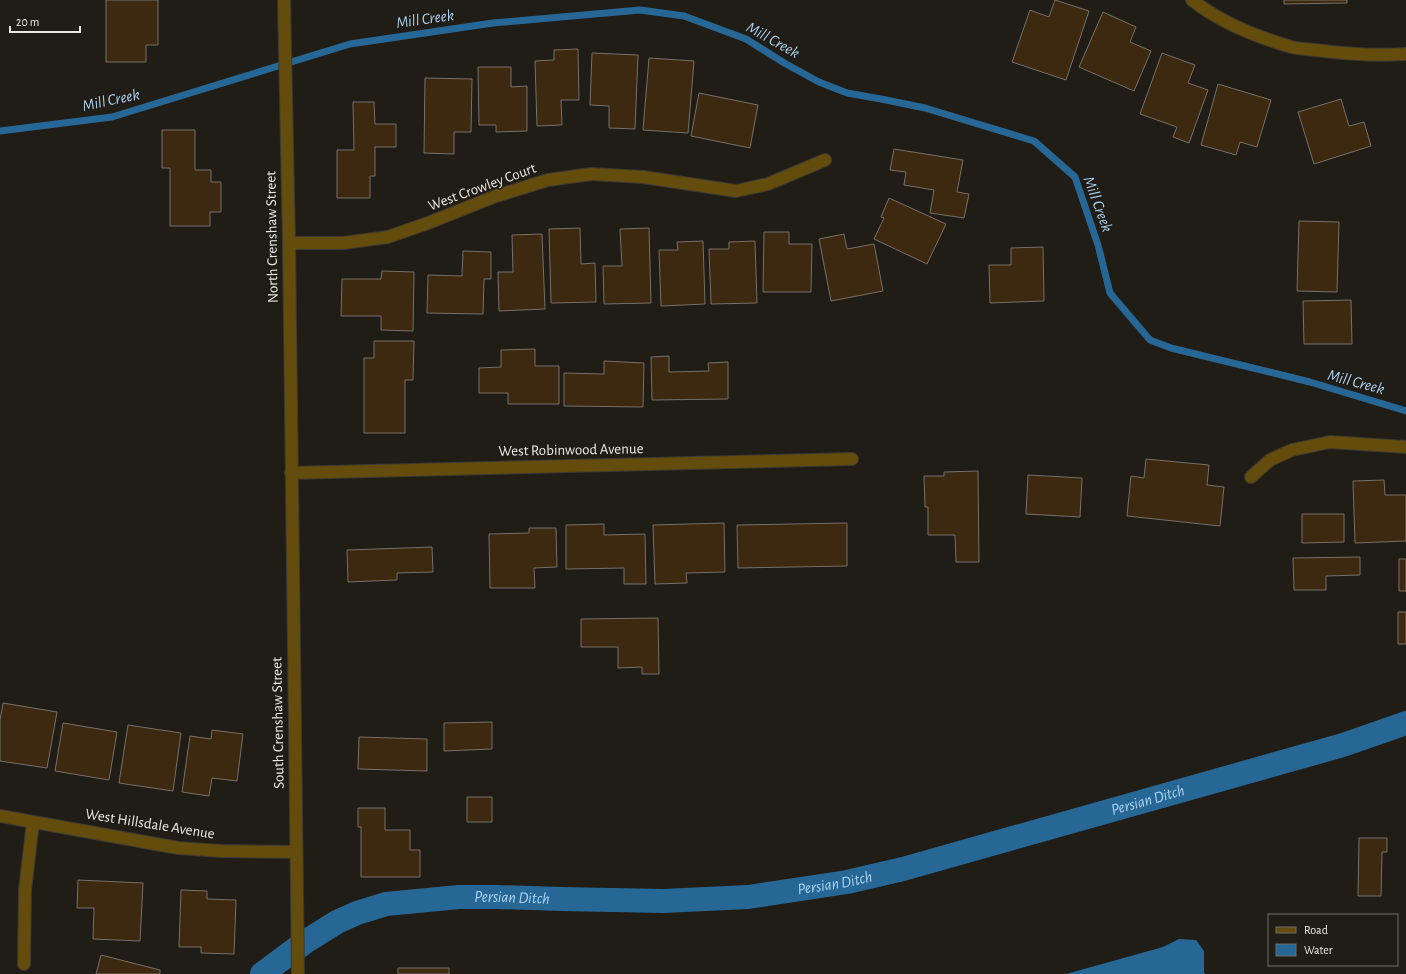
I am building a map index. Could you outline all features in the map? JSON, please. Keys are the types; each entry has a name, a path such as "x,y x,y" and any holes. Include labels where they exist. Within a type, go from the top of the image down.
{"street":[{"name":"North Crenshaw Street","path":"284,0 292,473"},
{"path":"1192,0 1201,7 1240,29 1289,46 1341,54 1406,54"},
{"name":"West Crowley Court","path":"289,243 343,243 388,237 428,224 496,196 548,180 591,174 644,177 736,191 768,184 825,160"},
{"path":"1252,477 1270,460 1292,450 1330,442 1406,447"},
{"name":"West Robinwood Avenue","path":"292,473 852,459"},
{"name":"South Crenshaw Street","path":"292,473 297,971"},
{"name":"West Hillsdale Avenue","path":"0,816 178,848 221,851 296,852"},
{"path":"24,964 25,890 33,822"}],"water":[{"path":"1179,939 1196,940 1204,951 1205,974 1066,974 1163,947"}],"building":[{"path":"106,0 158,0 158,45 146,45 146,62 106,62"},
{"path":"1055,0 1089,11 1066,80 1012,62 1030,10 1049,17"},
{"path":"1284,0 1347,0 1347,3 1284,4"},
{"path":"1103,12 1136,27 1130,42 1151,51 1134,91 1079,67"},
{"path":"578,49 579,100 561,100 562,125 537,126 535,61 554,60 554,50"},
{"path":"592,53 638,55 635,129 609,128 609,106 590,105"},
{"path":"1162,53 1195,65 1188,83 1208,90 1189,143 1173,137 1177,127 1140,114"},
{"path":"649,58 694,61 688,133 643,130"},
{"path":"478,67 511,67 511,87 527,86 527,131 496,132 496,125 479,125"},
{"path":"425,78 472,79 471,132 454,132 454,154 424,153"},
{"path":"1218,84 1271,100 1257,147 1240,142 1236,155 1201,145"},
{"path":"699,93 758,105 750,148 691,136"},
{"path":"1341,99 1349,126 1364,122 1371,146 1314,164 1298,112"},
{"path":"353,102 374,102 375,124 396,124 396,147 375,147 375,176 370,176 370,198 337,198 337,150 354,150"},
{"path":"162,130 195,130 195,170 211,170 211,182 221,182 221,212 210,212 210,226 170,226 170,168 162,168"},
{"path":"894,149 963,160 957,192 969,194 964,218 930,213 934,190 904,185 906,172 890,170"},
{"path":"889,198 946,224 927,264 874,239 884,218 881,217"},
{"path":"1299,221 1339,222 1337,292 1297,291"},
{"path":"580,228 581,264 595,263 596,302 551,303 549,229"},
{"path":"649,228 651,303 604,304 603,266 622,266 620,229"},
{"path":"764,232 789,232 789,244 812,244 811,292 763,292"},
{"path":"542,234 545,309 499,311 498,272 513,272 512,235"},
{"path":"844,234 847,249 874,244 883,291 831,301 819,239"},
{"path":"703,241 705,304 661,306 659,250 678,250 677,242"},
{"path":"755,241 757,303 711,304 709,249 729,249 729,242"},
{"path":"1043,247 1044,301 990,303 989,265 1011,265 1011,248"},
{"path":"463,251 491,252 491,279 484,279 483,314 427,313 428,275 462,276"},
{"path":"382,271 414,272 413,331 381,330 381,316 341,316 342,279 381,279"},
{"path":"1351,300 1352,344 1304,344 1303,301"},
{"path":"374,341 414,341 413,380 405,380 405,433 364,433 364,358 374,358"},
{"path":"535,349 535,366 559,366 559,404 508,404 508,393 479,393 479,368 501,367 501,350"},
{"path":"669,356 669,372 709,371 708,363 728,362 728,399 652,400 651,357"},
{"path":"604,361 644,363 643,407 564,406 564,373 604,374"},
{"path":"1146,459 1209,465 1207,485 1224,487 1220,526 1127,516 1131,476 1144,478"},
{"path":"978,471 979,562 956,562 955,535 928,535 928,507 925,507 924,476 944,476 944,472"},
{"path":"1028,475 1082,478 1080,517 1026,514"},
{"path":"1384,480 1385,495 1406,495 1406,541 1355,543 1353,481"},
{"path":"1302,514 1344,514 1344,542 1302,543"},
{"path":"724,523 725,572 686,573 687,583 655,584 653,525"},
{"path":"847,523 847,566 738,568 737,525"},
{"path":"604,524 604,535 645,534 646,584 624,584 624,568 566,569 566,525"},
{"path":"529,528 556,528 557,567 534,568 535,588 490,588 489,534 529,533"},
{"path":"432,547 433,572 397,573 397,580 348,582 347,550"},
{"path":"1360,557 1360,575 1326,576 1326,590 1294,590 1293,558"},
{"path":"1399,559 1406,559 1406,591 1399,591"},
{"path":"1398,612 1406,612 1406,644 1398,644"},
{"path":"658,618 659,674 642,674 642,667 618,668 618,647 581,647 581,619"},
{"path":"3,703 57,712 47,768 0,761 0,720"},
{"path":"492,722 492,749 444,751 444,723"},
{"path":"63,723 117,732 109,780 55,771"},
{"path":"128,725 181,733 173,791 119,783"},
{"path":"212,730 243,734 237,781 212,778 209,796 182,792 190,736 211,739"},
{"path":"359,737 427,739 427,771 358,769"},
{"path":"467,797 492,797 492,822 467,822"},
{"path":"358,808 385,808 385,830 410,830 410,850 420,850 420,877 361,877 361,827 358,827"},
{"path":"1359,838 1387,838 1387,852 1382,852 1381,896 1358,896"},
{"path":"78,880 143,883 140,941 93,939 94,908 77,908"},
{"path":"181,890 207,891 207,899 236,900 234,954 201,953 201,947 179,947"},
{"path":"101,955 160,970 160,974 96,974"},
{"path":"398,968 449,968 449,974 398,974"}],"waterway":[{"name":"Mill Creek","path":"0,131 112,117 350,44 493,23 640,10 684,16 746,39 786,64 819,82 847,93 925,108 1034,141 1075,177 1098,245 1110,293 1150,340 1171,348 1310,382 1406,411"},
{"name":"Persian Ditch","path":"262,974 305,942 337,922 357,913 386,904 459,897 663,901 748,897 847,882 903,869 1343,745 1406,723"}]}
